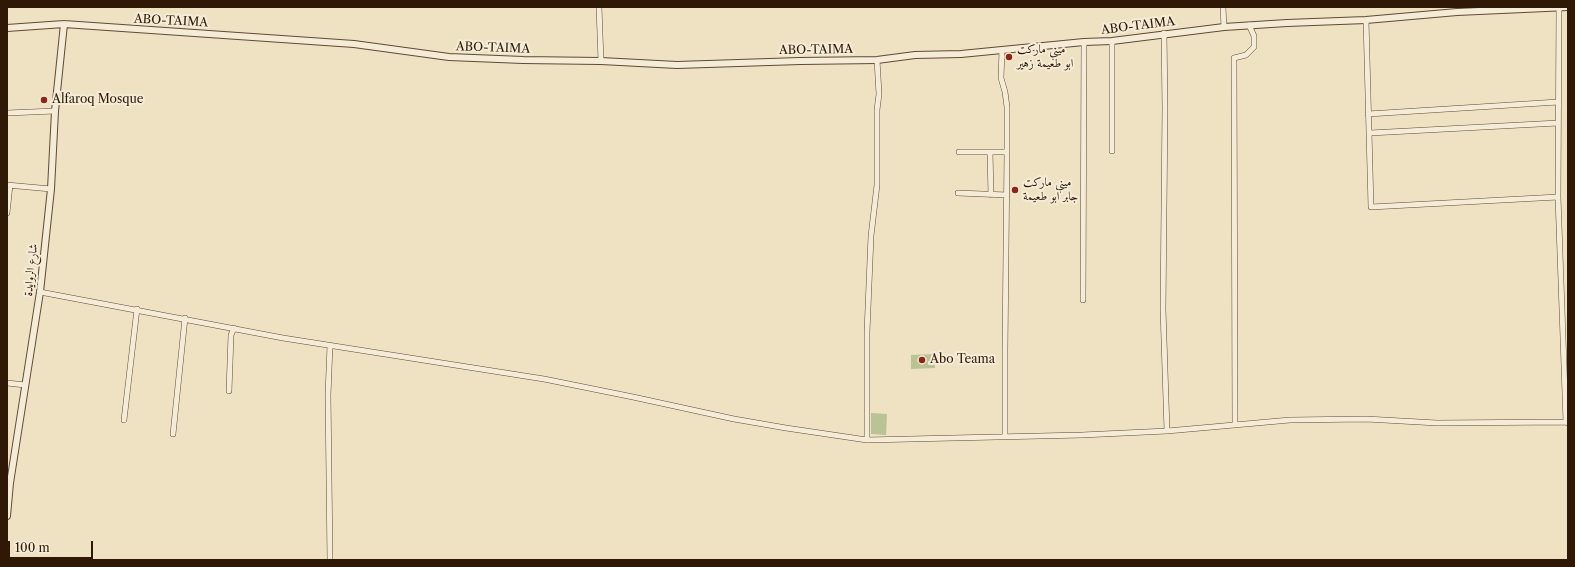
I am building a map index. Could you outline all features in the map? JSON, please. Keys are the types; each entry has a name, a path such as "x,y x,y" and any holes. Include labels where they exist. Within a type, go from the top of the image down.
{"street":[{"path":"599,7 601,61"},
{"path":"1223,7 1224,27"},
{"path":"40,292 185,318 283,338 544,379 734,419 867,440 969,439 1167,431 1290,420 1366,419 1437,422 1567,423 1558,198 1559,7"},
{"name":"ABO-TAIMA","path":"7,28 64,24 354,44 449,57 601,61 677,65 877,60 915,55 1112,41 1164,33 1249,25 1366,20 1457,12 1568,7"},
{"path":"1366,20 1371,207 1558,198"},
{"name":"شارع الروايدة","path":"7,516 10,483 17,447 25,384 40,292 51,189 55,111 64,24"},
{"path":"1235,424 1234,58 1246,55 1254,47 1254,36 1249,25"},
{"path":"1164,33 1165,108 1163,309 1167,431"},
{"path":"1112,41 1112,151"},
{"path":"1083,300 1084,42"},
{"path":"1002,50 1001,78 1006,92 1007,107 1005,437"},
{"path":"867,440 871,236 877,185 877,110 879,94 877,60"},
{"path":"1368,114 1558,102"},
{"path":"7,113 55,111"},
{"path":"1370,133 1558,124"},
{"path":"959,152 1007,152"},
{"path":"990,152 991,195"},
{"path":"7,213 8,185 51,189"},
{"path":"958,193 1006,195"},
{"path":"124,420 137,309"},
{"path":"173,434 185,318"},
{"path":"229,391 231,334 234,328"},
{"path":"330,345 328,395 330,560"},
{"path":"7,383 25,384"}],"green space":[{"path":"935,354 935,368 911,369 911,355"},
{"path":"871,413 887,414 886,435 871,434"}],"place":[{"name":"ميني ماركت ابو طعيمة زهير","path":"1009,57"},
{"name":"Alfaroq Mosque","path":"44,100"},
{"name":"ميني ماركت جابر ابو طعيمة","path":"1015,190"},
{"name":"Abo Teama","path":"922,360"}]}
